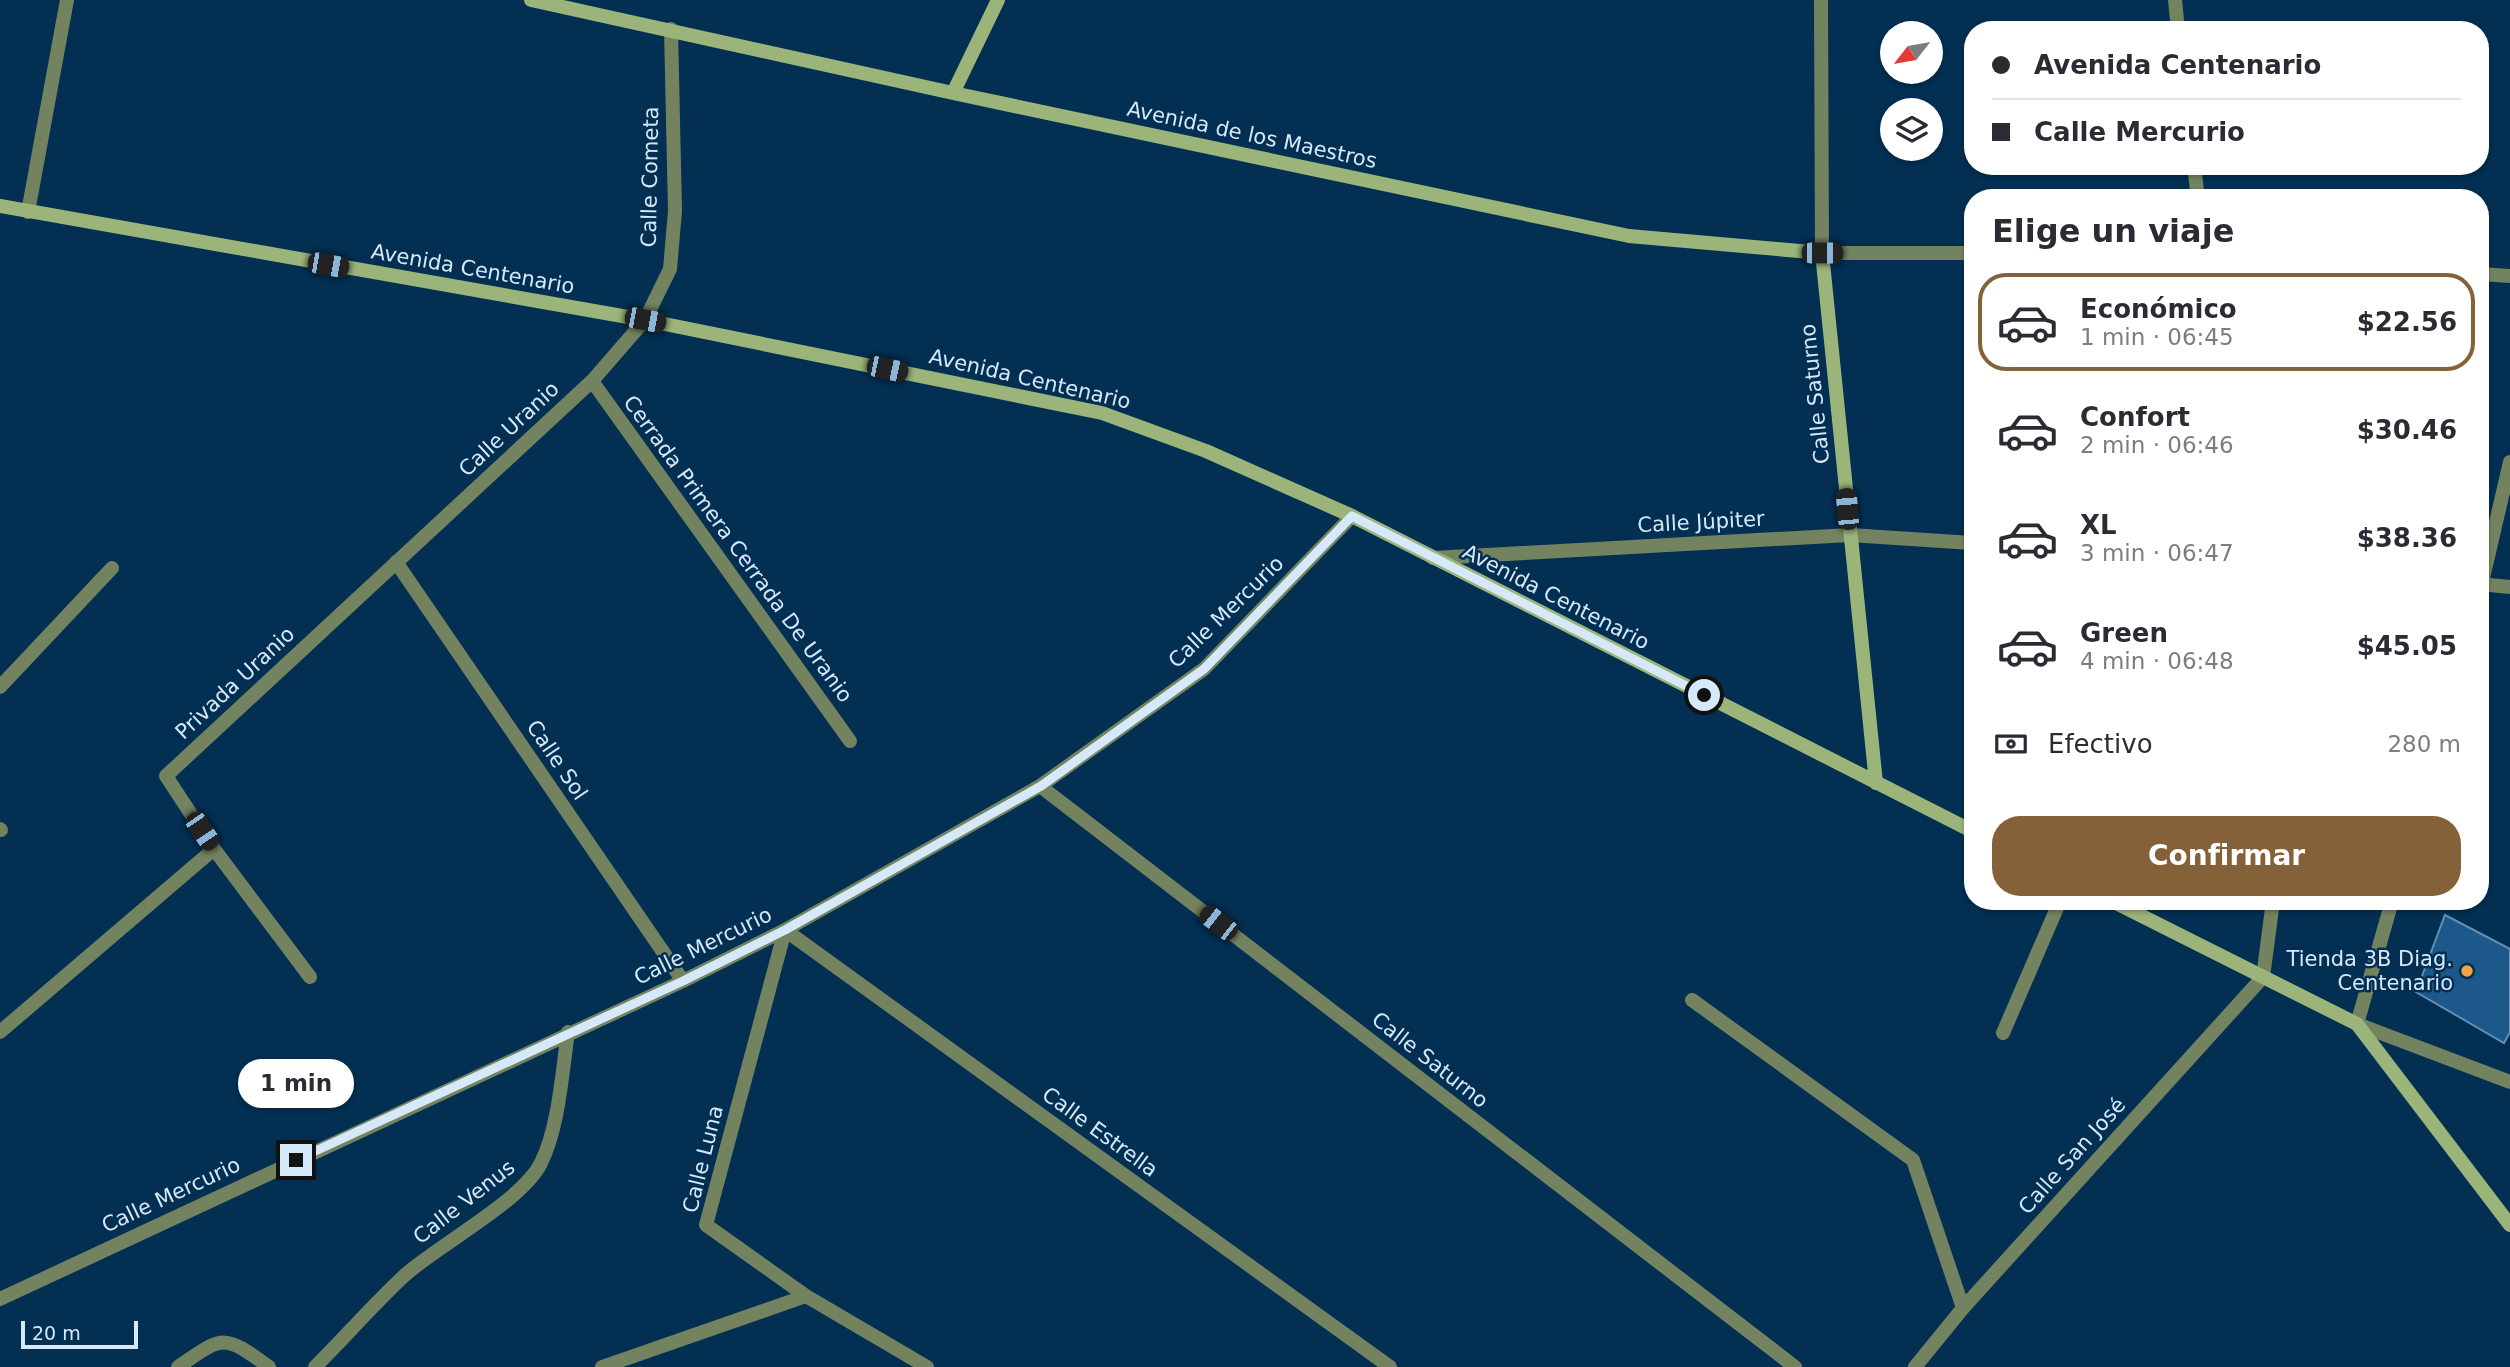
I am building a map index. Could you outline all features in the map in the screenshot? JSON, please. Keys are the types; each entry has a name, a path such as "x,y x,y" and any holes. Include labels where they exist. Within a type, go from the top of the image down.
{"main road":[{"name":"Avenida de los Maestros","path":"531,0 953,93 1629,236 1822,253"},
{"path":"953,93 998,0"},
{"name":"Avenida Centenario","path":"0,206 645,320 1102,413 1206,451 1352,516 1964,827"},
{"name":"Calle Saturno","path":"1822,253 1876,783"},
{"path":"2130,910 2357,1024 2510,1224"}],"street":[{"path":"28,212 67,0"},
{"name":"Calle Saturno","path":"1821,0 1822,253"},
{"path":"2175,0 2177,21"},
{"name":"Calle Cometa","path":"645,320 670,269 671,258 675,211 671,29"},
{"name":"Avenida de los Maestros","path":"1822,253 1964,253"},
{"path":"2489,275 2510,276"},
{"name":"Calle Uranio","path":"396,562 592,381 645,320"},
{"name":"Cerrada Primera Cerrada De Uranio","path":"592,381 850,741"},
{"path":"2489,550 2510,462"},
{"name":"Calle Mercurio","path":"0,1299 568,1032 683,981 785,930 1041,786 1204,669 1352,516"},
{"name":"Calle Júpiter","path":"1433,558 1850,535 1964,542"},
{"name":"Privada Uranio","path":"310,977 215,849 166,776 396,562"},
{"name":"Calle Sol","path":"396,562 683,981"},
{"path":"0,687 111,568"},
{"path":"2489,587 2510,587"},
{"name":"Calle Saturno","path":"1041,786 1795,1367"},
{"path":"0,1032 215,849"},
{"path":"2003,1033 2056,910"},
{"path":"2263,977 2272,910"},
{"path":"2389,910 2357,1024 2510,1082"},
{"name":"Calle Luna","path":"785,930 706,1225 806,1296 927,1367"},
{"name":"Calle Estrella","path":"785,930 1390,1367"},
{"name":"Calle San José","path":"1915,1367 1963,1308 2263,977"},
{"path":"1692,1000 1913,1160 1963,1308"},
{"name":"Calle Venus","path":"315,1367 405,1276 507,1200 535,1174 547,1149 568,1032"},
{"path":"602,1367 806,1296"},
{"path":"177,1367 206,1348 223,1342 239,1345 268,1367"}],"building":[{"name":"Tienda 3B Diag. Centenario","path":"2445,915 2510,949 2510,1032 2504,1043 2416,992"}],"place":[{"name":"Tienda 3B Diag. Centenario","path":"2467,971"}],"route":[{"path":"296,1160 683,981 785,930 1041,786 1204,669 1352,516 1704,695"}]}
